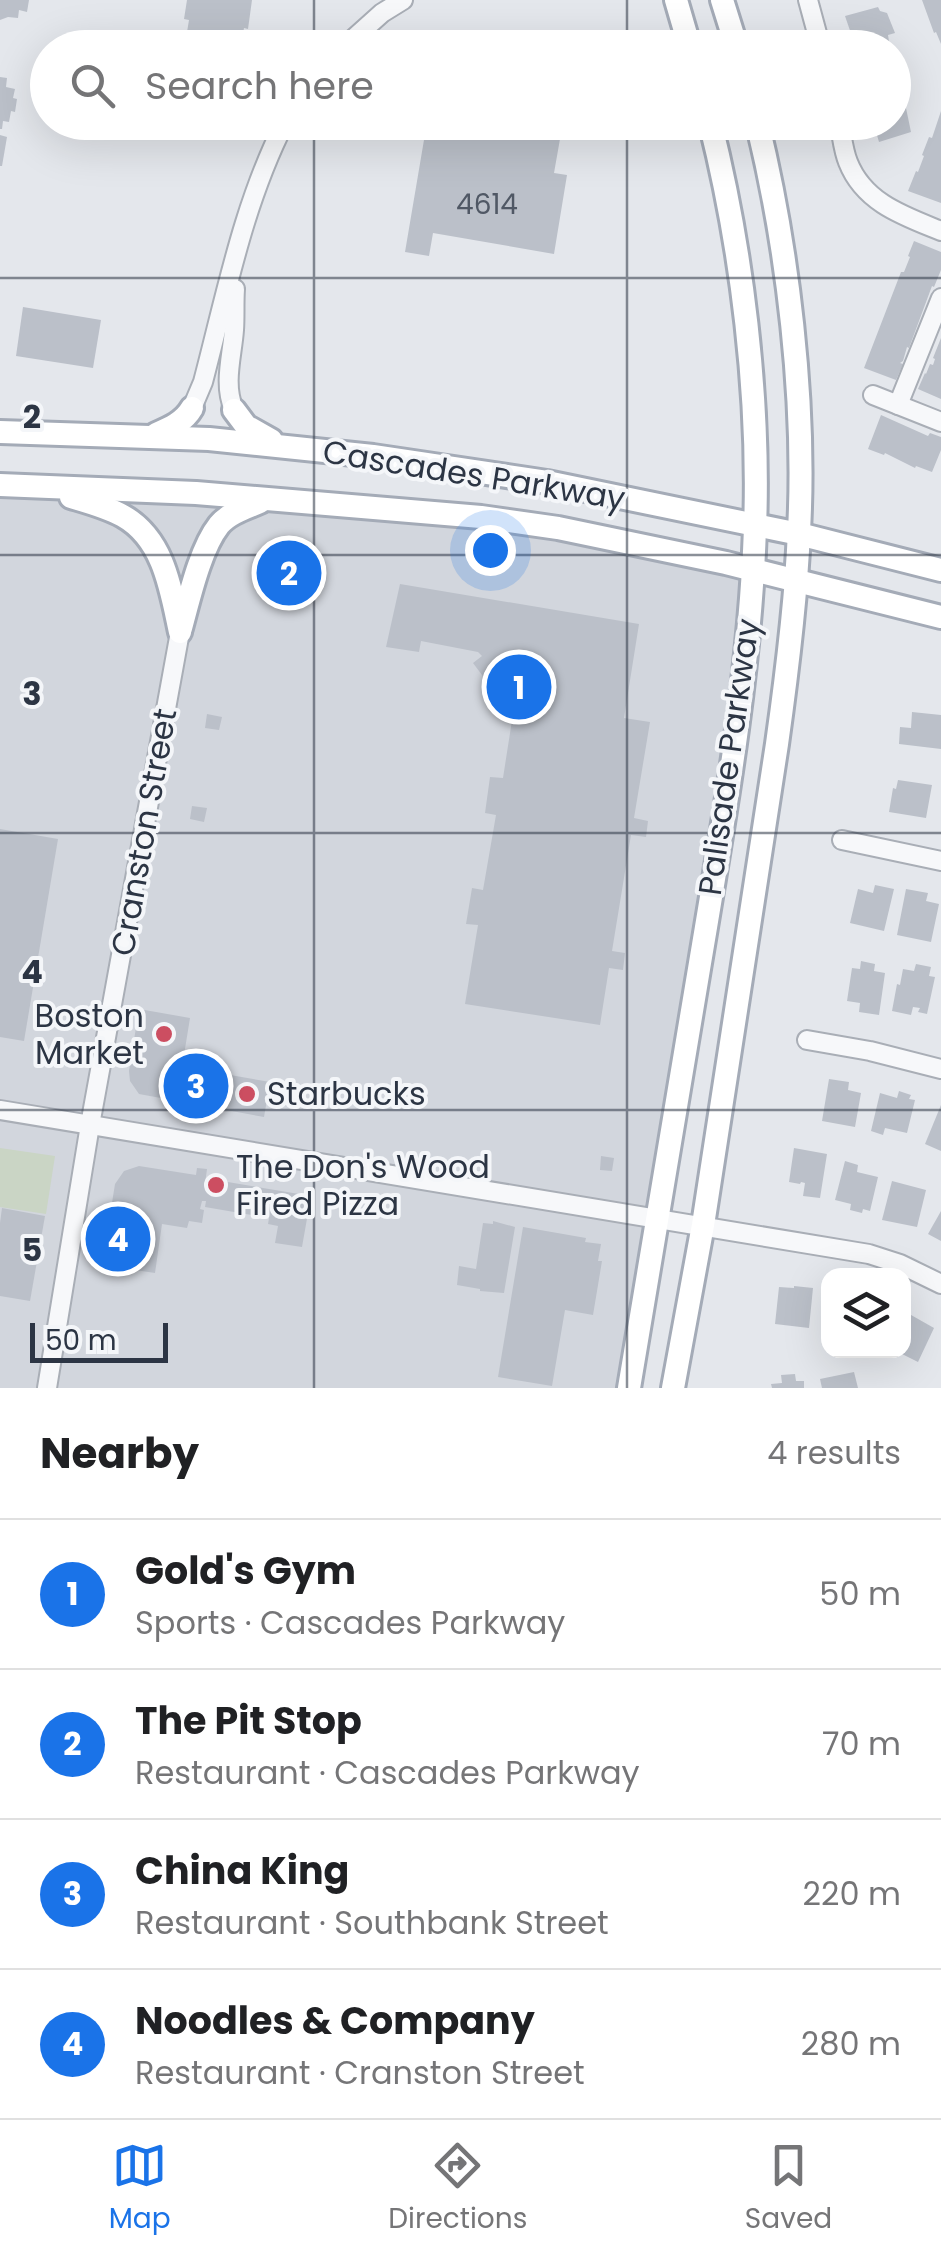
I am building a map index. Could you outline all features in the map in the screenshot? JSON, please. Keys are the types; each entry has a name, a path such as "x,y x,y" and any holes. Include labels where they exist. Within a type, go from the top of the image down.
{"main road":[{"path":"676,0 685,30"},
{"path":"722,0 731,30"},
{"name":"Palisade Parkway","path":"628,1388 737,732 756,525 752,399 742,300 714,140"},
{"name":"Palisade Parkway","path":"674,1388 786,674 799,534 794,351 761,140"},
{"path":"152,436 174,426 192,408"},
{"path":"234,410 258,435 288,447"},
{"name":"Cascades Parkway","path":"0,432 152,436 373,456 547,482 799,534 941,570"},
{"name":"Cascades Parkway","path":"0,485 268,499 481,517 558,528 752,570 941,617"},
{"path":"39,486 126,517 146,534 159,554 169,582 180,632"},
{"path":"180,632 198,570 219,525 234,513 268,499"}],"street":[{"path":"363,30 403,0"},
{"path":"808,0 816,30"},
{"path":"192,408 203,382 251,199 276,140"},
{"path":"843,140 848,161 871,196 890,210 941,232"},
{"path":"234,410 228,387 236,259"},
{"path":"898,404 941,298"},
{"path":"874,395 941,422"},
{"name":"Cranston Street","path":"47,1388 90,1125 180,632"},
{"path":"842,840 941,861"},
{"path":"806,1040 941,1068"},
{"path":"0,1110 869,1254 941,1284"}],"shaded area":[{"path":"0,485 481,517 752,570 629,1388 0,1388"}],"green space":[{"path":"0,1148 55,1156 46,1214 0,1207"}],"building":[{"path":"0,0 29,0 27,12 19,10 18,18 0,20"},
{"path":"187,0 252,0 248,29 187,30 189,20 184,19"},
{"path":"922,0 941,0 941,44 934,33"},
{"path":"878,7 887,13 894,30 850,30 845,16"},
{"path":"0,77 7,78 6,87 15,89 13,98 17,99 15,112 11,111 9,122 3,121 2,129 0,129"},
{"path":"941,111 941,203 908,191"},
{"path":"0,135 7,137 2,166 0,166"},
{"path":"424,140 560,140 554,173 567,175 554,254 433,233 429,256 405,252"},
{"path":"914,241 941,252 941,270 896,380 864,368"},
{"path":"23,307 101,320 93,368 16,356"},
{"path":"941,338 941,399 918,389 930,364 933,365"},
{"path":"881,415 928,436 930,433 941,437 941,450 932,472 868,449"},
{"path":"272,554 311,561 306,591 267,584"},
{"path":"400,584 639,624 624,718 650,722 634,818 648,821 646,837 631,835 612,951 625,953 623,970 609,968 600,1025 465,1004 478,925 466,924 472,888 483,890 496,815 485,813 490,777 503,778 515,701 512,695 503,703 473,663 482,656 478,652 421,641 419,652 386,647"},
{"path":"912,712 941,715 941,749 899,744 900,727 911,728"},
{"path":"207,714 222,717 219,730 205,728"},
{"path":"898,780 932,785 926,818 889,812"},
{"path":"192,806 207,808 204,822 190,819"},
{"path":"0,829 58,839 24,1041 0,1037"},
{"path":"875,885 894,889 884,931 850,923 858,889 873,893"},
{"path":"906,889 928,893 926,901 939,904 931,942 897,935"},
{"path":"861,961 875,964 874,971 885,973 879,1015 859,1012 860,1003 847,1001 852,968 860,969"},
{"path":"916,964 931,967 929,976 935,977 927,1014 913,1007 911,1015 892,1011 903,969 914,971"},
{"path":"139,1009 190,1018 184,1055 215,1061 213,1072 270,1082 264,1117 139,1094 130,1081 129,1071"},
{"path":"829,1079 849,1082 848,1090 861,1093 855,1127 822,1121"},
{"path":"899,1091 915,1100 907,1133 885,1128 883,1135 871,1131 880,1093 897,1098"},
{"path":"941,1105 941,1151 925,1144"},
{"path":"794,1148 827,1154 820,1198 803,1196 805,1183 789,1182"},
{"path":"601,1156 614,1158 612,1171 600,1170"},
{"path":"845,1161 858,1165 857,1172 878,1177 870,1211 850,1210 851,1204 835,1200"},
{"path":"139,1166 196,1175 197,1168 207,1169 205,1184 209,1185 210,1179 311,1196 302,1247 275,1243 278,1226 268,1224 269,1218 205,1207 206,1201 202,1201 202,1223 189,1221 187,1228 162,1224 155,1273 102,1265 115,1184 124,1171"},
{"path":"892,1181 926,1190 917,1227 882,1220"},
{"path":"2,1208 45,1216 30,1301 0,1296"},
{"path":"941,1211 941,1241 928,1234"},
{"path":"493,1221 515,1227 504,1293 457,1285 459,1266 476,1269 483,1223"},
{"path":"523,1227 601,1244 593,1315 565,1310 552,1386 498,1377"},
{"path":"779,1287 813,1288 809,1328 775,1324"},
{"path":"911,1315 934,1328 918,1362 910,1358"},
{"path":"854,1372 858,1388 822,1388 820,1379"},
{"path":"795,1374 796,1381 804,1381 804,1388 772,1388 771,1384 782,1383 781,1375"}],"place":[{"name":"The Pit Stop","path":"289,573"},
{"name":"Gold's Gym","path":"519,687"},
{"name":"Boston Market","path":"164,1034"},
{"name":"China King","path":"196,1086"},
{"name":"Starbucks","path":"247,1094"},
{"name":"The Don's Wood Fired Pizza","path":"216,1185"},
{"name":"Noodles & Company","path":"118,1239"}]}
